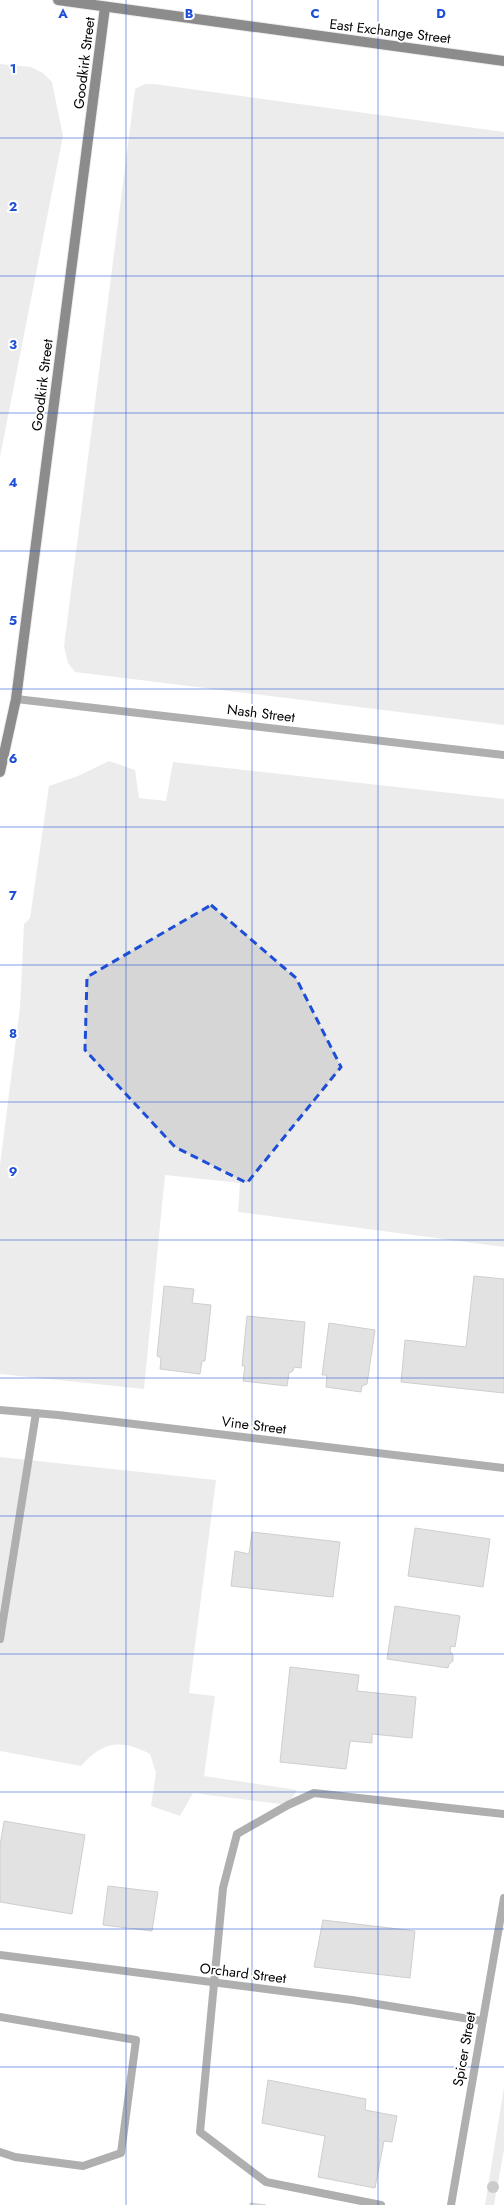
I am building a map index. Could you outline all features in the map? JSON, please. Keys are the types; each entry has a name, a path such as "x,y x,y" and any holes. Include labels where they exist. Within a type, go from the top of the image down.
{"main road":[{"name":"East Exchange Street","path":"58,0 106,3 504,61"},
{"name":"Goodkirk Street","path":"0,772 16,699 106,3"}],"street":[{"name":"Nash Street","path":"16,699 504,755"},
{"name":"Vine Street","path":"0,1410 504,1468"},
{"path":"0,1639 36,1413"},
{"path":"381,2205 266,2182 200,2132 212,1983 223,1888 237,1834 288,1805 314,1793 504,1814"},
{"name":"Spicer Street","path":"451,2205 504,1898"},
{"name":"Orchard Street","path":"0,1954 212,1983 352,2000 482,2020"},
{"path":"0,2017 136,2040 121,2152 83,2166 15,2157 0,2152"}],"highlighted area":[{"path":"211,905 296,978 341,1067 247,1183 175,1147 85,1050 87,977"}],"shaded area":[{"path":"0,64 31,67 43,73 52,82 63,136 0,457"},
{"path":"145,84 504,132 504,725 75,672 68,663 64,646 135,89"},
{"path":"109,761 135,770 139,798 166,801 173,762 504,799 504,1247 238,1212 240,1183 165,1175 144,1389 0,1374 0,1165 20,1007 24,924 30,918 49,786 78,776"},
{"path":"0,1457 216,1480 189,1693 215,1696 204,1776 297,1790 288,1805 193,1793 180,1816 151,1806 156,1773 150,1754 140,1749 121,1745 105,1747 97,1751 81,1766 0,1751"},
{"path":"504,2087 504,2150 494,2205 485,2205"}],"building":[{"path":"474,1276 504,1279 504,1393 401,1382 405,1340 466,1347"},
{"path":"164,1286 194,1289 192,1303 211,1305 205,1361 202,1361 200,1374 160,1369 161,1358 157,1356"},
{"path":"247,1316 305,1322 301,1368 294,1367 293,1371 289,1373 287,1386 243,1381 245,1366 242,1366"},
{"path":"329,1323 375,1330 367,1384 362,1386 361,1392 326,1387 327,1375 322,1375"},
{"path":"415,1528 490,1539 483,1587 408,1576"},
{"path":"252,1532 340,1542 333,1597 231,1586 235,1551 249,1554"},
{"path":"395,1606 460,1616 455,1647 451,1646 450,1651 453,1655 453,1661 449,1664 448,1668 387,1659"},
{"path":"290,1667 359,1675 357,1691 416,1697 412,1738 372,1734 372,1743 350,1741 346,1769 280,1762"},
{"path":"4,1821 85,1835 72,1914 0,1902 0,1846"},
{"path":"108,1886 158,1892 152,1931 103,1925"},
{"path":"323,1920 415,1931 410,1978 314,1967"},
{"path":"268,2080 366,2099 365,2110 397,2116 392,2142 384,2141 375,2188 318,2177 325,2136 262,2123"},
{"path":"250,2203 266,2205 250,2205"}]}
